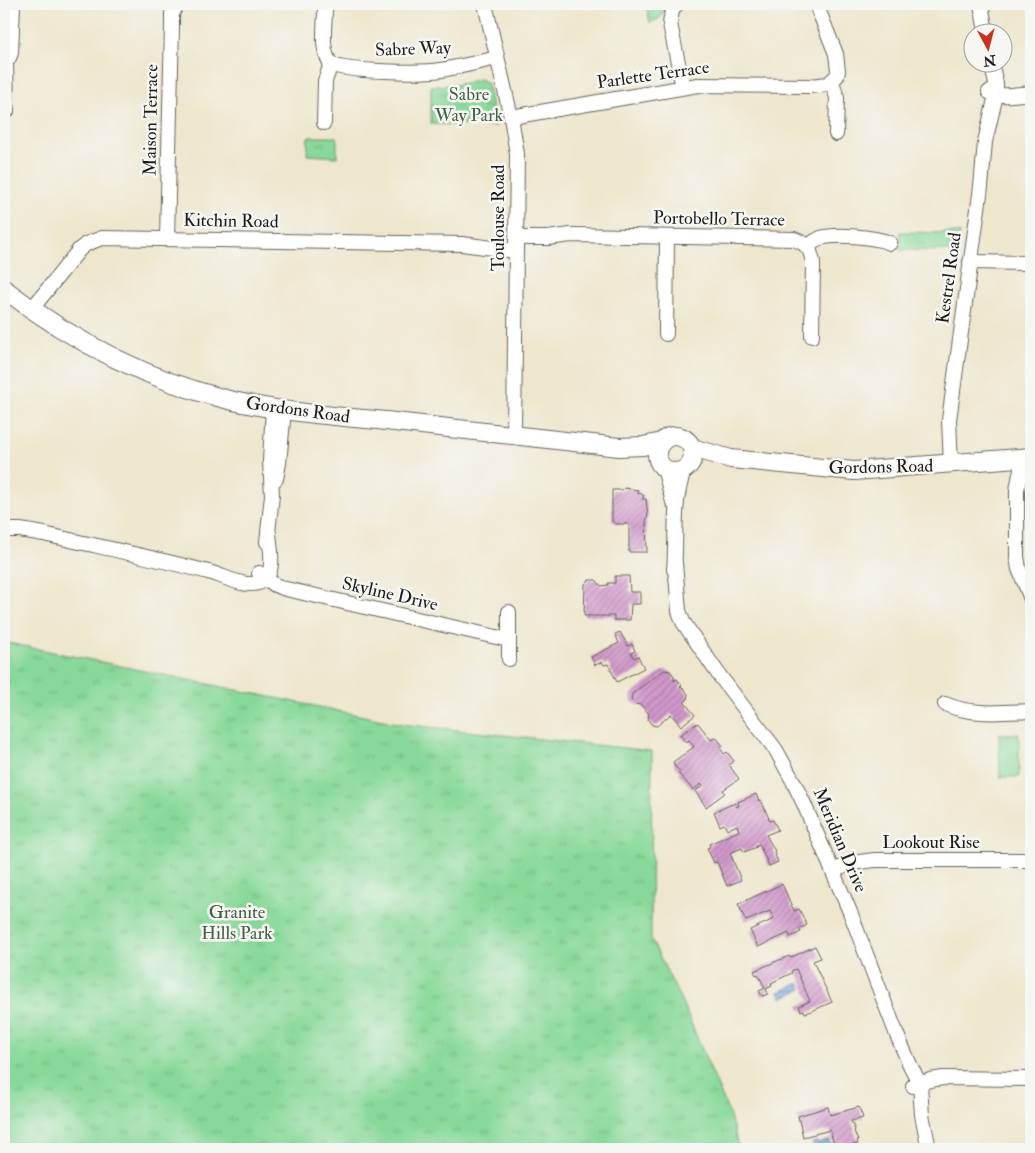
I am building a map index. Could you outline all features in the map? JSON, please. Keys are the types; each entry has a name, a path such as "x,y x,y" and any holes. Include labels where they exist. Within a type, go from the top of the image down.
{"street":[{"path":"7,111 5,64 11,53 13,4"},
{"name":"Maison Terrace","path":"167,238 172,14 177,4"},
{"path":"324,123 325,82 331,64 324,47 325,4"},
{"name":"Toulouse Road","path":"485,4 511,118 517,154 514,435"},
{"path":"677,4 672,10 670,24 683,87"},
{"path":"816,4 838,63 838,71 832,82 837,98 836,134"},
{"path":"982,4 985,22"},
{"name":"Sabre Way","path":"331,64 350,70 426,71 440,70 498,58"},
{"name":"Kestrel Road","path":"988,72 993,92"},
{"name":"Kestrel Road","path":"946,465 948,420 993,92 992,72"},
{"name":"Parlette Terrace","path":"511,118 709,84 810,86 832,82"},
{"path":"993,92 1007,88 1031,93"},
{"name":"Portobello Terrace","path":"516,239 571,235 794,239 807,247"},
{"path":"666,334 667,237"},
{"path":"812,336 813,262 807,247 818,239 828,237 868,237 890,243"},
{"name":"Kitchin Road","path":"31,310 78,250 86,244 102,238 462,244 516,239"},
{"path":"970,262 1031,263"},
{"name":"Gordons Road","path":"4,289 31,310 94,348 152,375 220,398 279,409 619,447 638,452 662,465"},
{"path":"4,530 38,533 212,573 262,576 269,533 272,495 270,461 279,409"},
{"path":"671,436 686,439 689,460 674,472 662,465 657,452 662,442 671,436"},
{"name":"Gordons Road","path":"619,447 643,446 662,442"},
{"path":"1022,458 1017,490 1017,557 1019,569 1031,599"},
{"name":"Gordons Road","path":"689,460 730,459 854,471 1022,458"},
{"name":"Meridian Drive","path":"689,460 679,486 675,515 675,562 680,611 683,622 719,675 766,735 785,764 833,871 910,1066 920,1099 929,1149"},
{"name":"Meridian Drive","path":"662,465 670,487 675,515"},
{"name":"Skyline Drive","path":"262,576 286,589 508,640"},
{"path":"508,659 509,612"},
{"path":"945,704 963,711 973,712 1031,711"},
{"name":"Lookout Rise","path":"833,871 851,863 875,860 1031,860"},
{"path":"916,1085 943,1078 1031,1079"}],"green space":[{"path":"646,4 668,4 659,19 650,23"},
{"name":"Sabre Way Park","path":"480,79 487,83 496,126 431,124 431,86 456,85"},
{"path":"308,137 337,137 337,157 307,155"},
{"path":"900,232 960,233 957,251 900,250"},
{"name":"Granite Hills Park","path":"4,642 402,724 652,751 651,939 682,1002 729,1113 739,1149 4,1149"},
{"path":"999,734 1019,734 1019,777 1000,777"}],"water":[{"path":"799,983 802,989 782,998 779,992"},
{"path":"830,1140 832,1147 814,1149 812,1143 817,1142 818,1144"}],"building":[{"path":"624,488 638,490 638,494 640,493 644,496 642,499 646,499 648,516 646,521 647,552 629,552 629,524 616,524 612,521 612,490 622,490"},
{"path":"615,576 629,576 630,592 640,592 640,604 631,604 630,620 614,620 614,616 584,616 585,584 589,580 596,580 601,586 608,585 608,583 615,583"},
{"path":"620,632 628,646 632,644 635,651 631,653 634,658 638,656 644,668 617,682 608,664 604,665 602,662 595,665 591,657 619,643 615,634"},
{"path":"664,670 670,671 674,676 674,681 677,679 682,685 680,687 688,694 687,700 684,702 695,715 681,726 671,714 657,726 652,725 648,720 649,714 641,705 635,704 631,700 632,694"},
{"path":"698,723 711,740 716,737 723,746 720,748 724,754 727,752 734,761 729,765 739,779 723,790 725,793 706,807 695,791 703,786 701,784 693,790 678,773 680,771 674,766 673,762 694,747 689,740 686,742 680,735"},
{"path":"756,794 759,801 761,800 770,821 773,820 778,830 766,835 775,851 778,862 769,866 759,844 756,845 757,847 744,852 742,848 730,853 741,880 727,886 717,862 714,863 707,848 710,847 709,844 739,831 737,825 727,830 724,824 720,826 714,812 735,803 737,807 739,806 738,802"},
{"path":"782,884 794,911 799,909 807,925 799,929 801,932 790,937 789,933 758,947 750,930 774,919 770,911 746,921 738,904"},
{"path":"815,946 821,958 813,961 832,1002 812,1011 805,1013 804,1010 801,1011 799,1006 810,1001 796,969 791,971 792,973 771,983 772,986 766,989 768,994 762,996 759,991 765,988 758,974 756,975 754,971 789,956 790,958"},
{"path":"828,1107 830,1115 859,1107 863,1118 851,1121 858,1144 835,1149 830,1130 803,1137 798,1116"}]}
